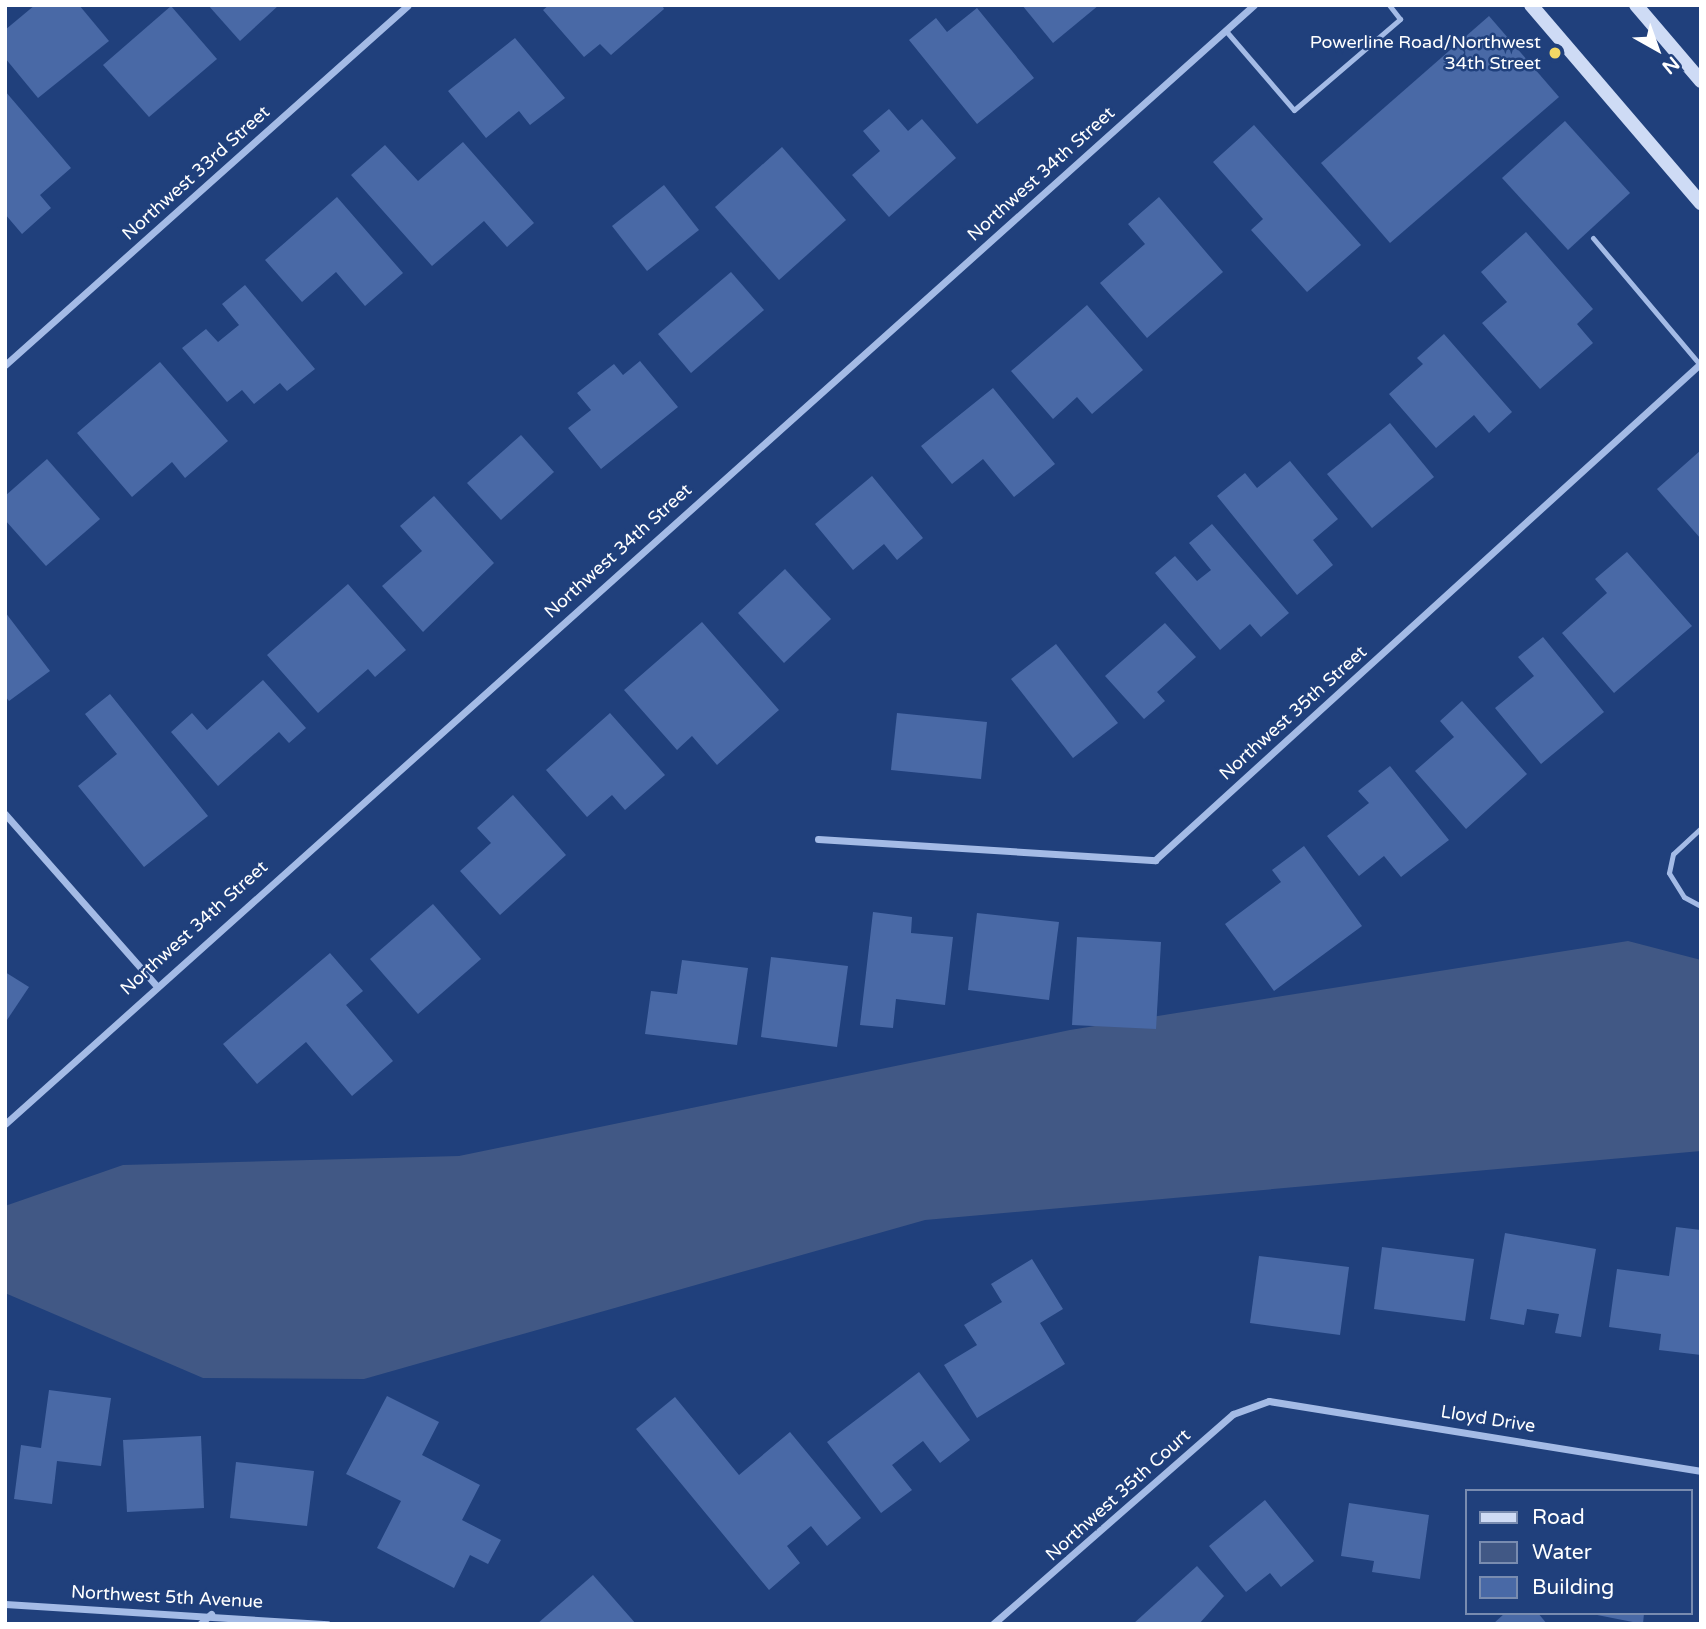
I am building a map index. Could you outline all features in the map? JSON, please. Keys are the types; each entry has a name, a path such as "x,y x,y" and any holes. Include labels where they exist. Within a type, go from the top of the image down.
{"main road":[{"path":"1531,5 1701,203"},
{"path":"1636,5 1701,81"}],"street":[{"name":"Northwest 33rd Street","path":"5,365 408,5"},
{"name":"Northwest 34th Street","path":"5,1124 155,984 1254,5"},
{"name":"Northwest 35th Street","path":"818,839 1156,860 1700,364"},
{"path":"5,814 155,984"},
{"name":"Lloyd Drive","path":"1269,1401 1701,1471"},
{"name":"Northwest 35th Court","path":"993,1624 1233,1414 1269,1401"},
{"name":"Northwest 5th Avenue","path":"5,1604 211,1614 327,1624"},
{"path":"200,1624 211,1614"}],"lane":[{"path":"1226,30 1294,110 1400,19 1389,5"},
{"path":"1593,238 1700,364"},
{"path":"1701,828 1669,862 1674,884 1701,906"}],"water":[{"path":"1628,941 1701,960 1701,1151 925,1220 364,1379 203,1378 5,1293 5,1206 123,1165 459,1156 1070,1030"}],"building":[{"path":"35,5 79,5 109,41 38,98 5,58 5,30"},
{"path":"208,5 279,5 240,41"},
{"path":"549,5 662,5 664,9 611,55 600,44 584,57 543,10"},
{"path":"1022,5 1099,5 1053,43"},
{"path":"171,6 217,59 149,117 103,65"},
{"path":"977,8 1034,78 977,124 909,40 936,18 947,32"},
{"path":"1489,16 1559,97 1390,243 1321,163"},
{"path":"515,38 565,98 530,125 519,111 486,138 448,91"},
{"path":"5,91 71,168 40,195 51,208 22,234 5,214"},
{"path":"889,109 908,131 922,119 956,158 889,217 852,175 880,151 863,131"},
{"path":"1565,121 1630,193 1568,250 1502,178"},
{"path":"1254,125 1361,245 1307,292 1251,230 1263,219 1213,162"},
{"path":"463,142 534,223 507,247 484,221 432,266 351,175 385,145 418,181"},
{"path":"782,147 846,220 779,280 715,207"},
{"path":"664,185 699,230 647,271 612,226"},
{"path":"337,197 403,273 365,306 336,272 302,302 265,260"},
{"path":"1159,197 1223,272 1147,338 1100,283 1145,244 1128,224"},
{"path":"1526,232 1593,309 1577,324 1593,343 1540,389 1482,323 1507,302 1481,272"},
{"path":"731,272 764,310 691,373 658,334"},
{"path":"245,285 315,369 287,391 280,383 254,404 242,390 227,402 182,348 206,329 218,342 239,325 222,304"},
{"path":"1087,305 1143,370 1092,414 1077,397 1053,419 1011,371"},
{"path":"1444,334 1512,412 1489,433 1474,415 1436,448 1389,394 1423,364 1417,358"},
{"path":"640,361 678,407 601,469 568,428 591,410 577,393 614,364 623,375"},
{"path":"160,362 228,441 185,478 172,462 132,497 77,433"},
{"path":"993,388 1055,464 1014,497 983,459 952,484 921,446"},
{"path":"1390,423 1434,477 1372,528 1327,474"},
{"path":"521,435 554,472 501,520 467,483"},
{"path":"1701,450 1701,539 1657,489"},
{"path":"47,459 100,519 46,566 5,520 5,496"},
{"path":"1290,461 1338,519 1313,540 1333,565 1297,595 1217,496 1245,473 1257,488"},
{"path":"872,476 923,538 897,560 884,544 853,570 815,524"},
{"path":"434,496 494,563 423,632 382,586 422,551 400,526"},
{"path":"1212,524 1289,613 1261,637 1250,624 1220,650 1155,573 1175,556 1197,581 1211,570 1189,543"},
{"path":"1627,552 1692,626 1614,693 1562,633 1607,593 1595,579"},
{"path":"785,569 831,619 784,663 738,613"},
{"path":"348,584 406,650 375,677 368,669 318,713 267,655"},
{"path":"5,612 50,671 9,701 5,696"},
{"path":"702,622 779,710 717,765 692,736 677,750 624,690"},
{"path":"1165,623 1196,657 1157,692 1165,701 1144,719 1105,676"},
{"path":"1543,637 1604,712 1541,764 1495,708 1534,676 1518,657"},
{"path":"1056,644 1118,723 1073,758 1011,679"},
{"path":"263,680 306,728 289,743 279,732 218,786 171,732 192,713 207,730"},
{"path":"110,694 208,816 144,867 78,786 117,754 85,714"},
{"path":"1462,701 1527,774 1466,829 1415,771 1454,737 1440,721"},
{"path":"610,713 665,775 625,810 612,795 587,817 546,770"},
{"path":"897,713 987,722 981,779 891,770"},
{"path":"1390,766 1449,840 1401,877 1384,856 1359,876 1327,836 1369,803 1358,791"},
{"path":"513,795 566,855 500,915 460,871 491,843 477,828"},
{"path":"1304,846 1362,926 1274,991 1225,924 1281,882 1272,870"},
{"path":"433,904 481,959 418,1014 370,959"},
{"path":"873,912 912,917 911,933 953,937 945,1005 896,999 893,1028 860,1025"},
{"path":"977,913 1059,922 1049,1000 968,990"},
{"path":"1077,937 1161,942 1156,1029 1072,1025"},
{"path":"330,953 363,991 346,1005 393,1061 352,1096 306,1042 257,1084 223,1044"},
{"path":"771,957 848,966 837,1047 761,1037"},
{"path":"682,960 748,968 737,1045 645,1034 651,991 677,994"},
{"path":"5,972 29,987 5,1023"},
{"path":"1676,1227 1701,1230 1701,1355 1659,1350 1661,1334 1609,1327 1617,1269 1669,1276"},
{"path":"1505,1233 1596,1249 1581,1337 1555,1333 1559,1314 1527,1309 1524,1325 1490,1319"},
{"path":"1382,1247 1474,1259 1465,1321 1374,1309"},
{"path":"1259,1256 1349,1267 1340,1335 1250,1323"},
{"path":"1032,1259 1063,1309 1040,1323 1065,1364 977,1418 944,1365 977,1345 964,1325 1002,1302 991,1284"},
{"path":"919,1372 970,1440 940,1463 923,1441 892,1465 912,1490 881,1513 827,1442"},
{"path":"49,1390 111,1398 101,1466 57,1461 52,1504 14,1499 21,1445 41,1448"},
{"path":"387,1396 439,1422 422,1455 480,1485 462,1520 501,1540 488,1564 470,1555 454,1588 377,1548 401,1501 346,1474"},
{"path":"675,1397 739,1475 790,1432 861,1518 827,1546 811,1526 787,1546 800,1563 769,1590 636,1429"},
{"path":"201,1436 204,1508 127,1512 123,1440"},
{"path":"236,1462 314,1471 307,1526 230,1518"},
{"path":"1265,1500 1314,1561 1281,1587 1270,1573 1246,1592 1209,1546"},
{"path":"1349,1503 1429,1515 1420,1579 1372,1572 1374,1561 1341,1556"},
{"path":"1197,1566 1224,1596 1199,1624 1133,1624"},
{"path":"593,1575 636,1624 537,1624"},
{"path":"1503,1615 1540,1615 1547,1624 1493,1624"},
{"path":"1597,1615 1644,1615 1643,1624"}],"place":[{"name":"Powerline Road/Northwest 34th Street","path":"1555,53"}]}
